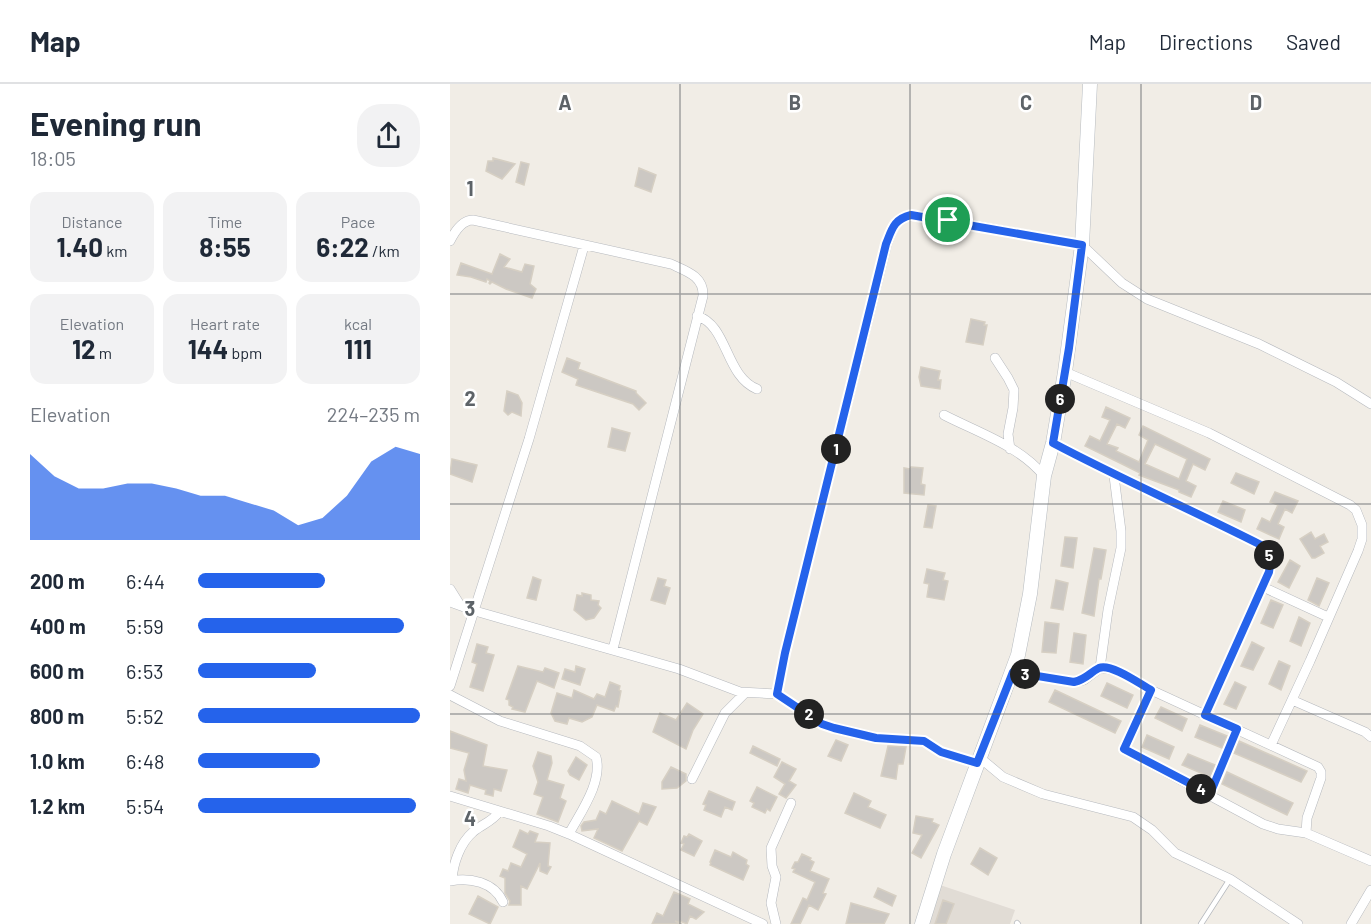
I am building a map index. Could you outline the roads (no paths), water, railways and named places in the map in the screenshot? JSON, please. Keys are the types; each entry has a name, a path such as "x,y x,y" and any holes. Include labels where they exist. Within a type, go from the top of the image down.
{"street":[{"path":"922,924 944,854 1018,655 1030,594 1044,476 1053,443 1065,372 1082,245 1090,84"},
{"path":"777,694 785,653 886,244 892,229 901,218 911,215 1082,245 1122,283 1141,296 1259,344 1336,382 1371,404"},
{"path":"450,241 456,230 468,220 473,220 671,264 694,275 699,280 703,290 614,649"},
{"path":"450,686 529,439 584,246"},
{"path":"697,316 709,322 718,334 740,376 749,386 757,389"},
{"path":"995,358 1014,390 1008,435 1010,449"},
{"path":"1065,372 1209,433 1336,496 1356,510 1362,525 1362,539 1271,745"},
{"path":"944,415 1029,460 1044,476"},
{"path":"1053,443 1114,476 1157,493 1267,550 1271,564 1263,587 1205,715"},
{"path":"1100,668 1108,610 1121,548 1114,476"},
{"path":"1263,587 1328,617"},
{"path":"450,589 460,605"},
{"path":"450,602 474,611 614,649 695,674 745,693 777,694 822,724 876,738 924,741 941,752 978,760 1003,777 1043,794 1133,817 1152,830 1175,853 1230,879 1298,924"},
{"path":"1013,672 1074,682 1084,680 1100,668 1116,670 1151,690 1318,767 1321,778 1307,818 1306,833"},
{"path":"1151,690 1124,749 1263,824 1278,829 1306,833 1371,861"},
{"path":"692,779 725,713 745,693"},
{"path":"450,695 500,721 580,746 596,757 598,765 595,779 569,834"},
{"path":"1292,700 1365,732 1371,737"},
{"path":"1210,794 1237,729"},
{"path":"450,795 569,834 763,924"},
{"path":"776,924 771,903 776,877 772,866 771,848 791,803"},
{"path":"499,812 495,819 472,832 467,839 454,866 451,880 471,880 487,885 500,894 503,902"},
{"path":"1351,924 1371,890"}],"lane":[{"path":"1202,924 1230,879"}]}
